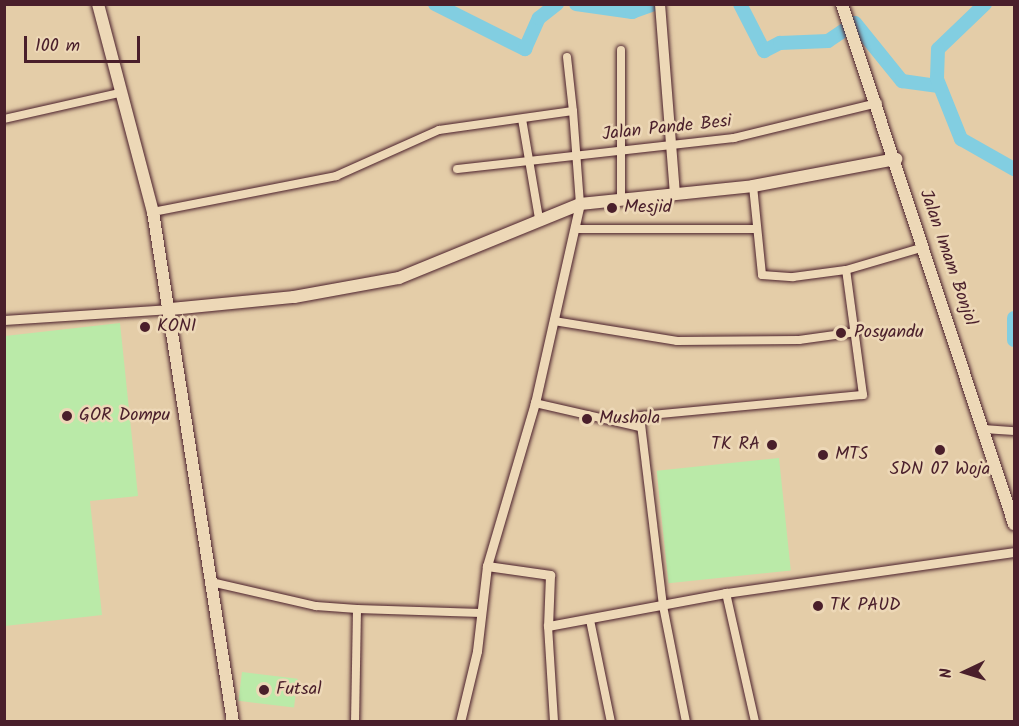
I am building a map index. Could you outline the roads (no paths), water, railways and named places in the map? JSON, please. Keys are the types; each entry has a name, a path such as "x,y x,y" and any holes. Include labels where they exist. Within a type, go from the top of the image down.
{"main road":[{"path":"98,4 119,93 153,212 171,309 233,722"},
{"path":"660,7 673,143 675,193"},
{"name":"Jalan Imam Bonjol","path":"844,9 878,103 1014,524"},
{"path":"171,309 294,297 399,278 539,218 580,204 753,186 896,159"}],"street":[{"path":"621,50 621,199"},
{"path":"460,722 481,613 487,566 534,403 577,229 580,204 567,57"},
{"path":"4,119 119,93"},
{"name":"Jalan Pande Besi","path":"457,169 529,162 622,147 750,136 878,103"},
{"path":"153,212 317,181 439,130 573,111"},
{"path":"522,119 539,218"},
{"path":"753,186 762,275 781,278 846,270 924,247"},
{"path":"577,229 756,230"},
{"path":"686,722 663,606 640,427 645,413 862,395 856,332 846,270"},
{"path":"4,320 171,309"},
{"path":"554,321 677,341 799,340 856,332"},
{"path":"534,403 640,427"},
{"path":"984,429 1014,431"},
{"path":"548,626 726,593 1014,552"},
{"path":"487,566 549,573 548,626 554,722"},
{"path":"211,582 316,606 481,613"},
{"path":"726,593 755,722"},
{"path":"355,722 357,609"},
{"path":"590,620 611,722"}],"waterway":[{"path":"435,4 525,49 539,18 557,4"},
{"path":"576,4 632,12 654,4"},
{"path":"740,4 764,51 780,43 828,41 855,23 902,81 939,86"},
{"path":"985,4 938,49 937,79 961,139 1014,169"},
{"path":"1014,318 1014,340"}],"place":[{"name":"Mesjid","path":"612,208"},
{"name":"KONI","path":"145,327"},
{"name":"Posyandu","path":"841,333"},
{"name":"GOR Dompu","path":"67,416"},
{"name":"Mushola","path":"587,419"},
{"name":"TK RA","path":"772,445"},
{"name":"SDN 07 Woja","path":"940,450"},
{"name":"MTS","path":"823,455"},
{"name":"TK PAUD","path":"818,606"},
{"name":"Futsal","path":"264,690"}]}
